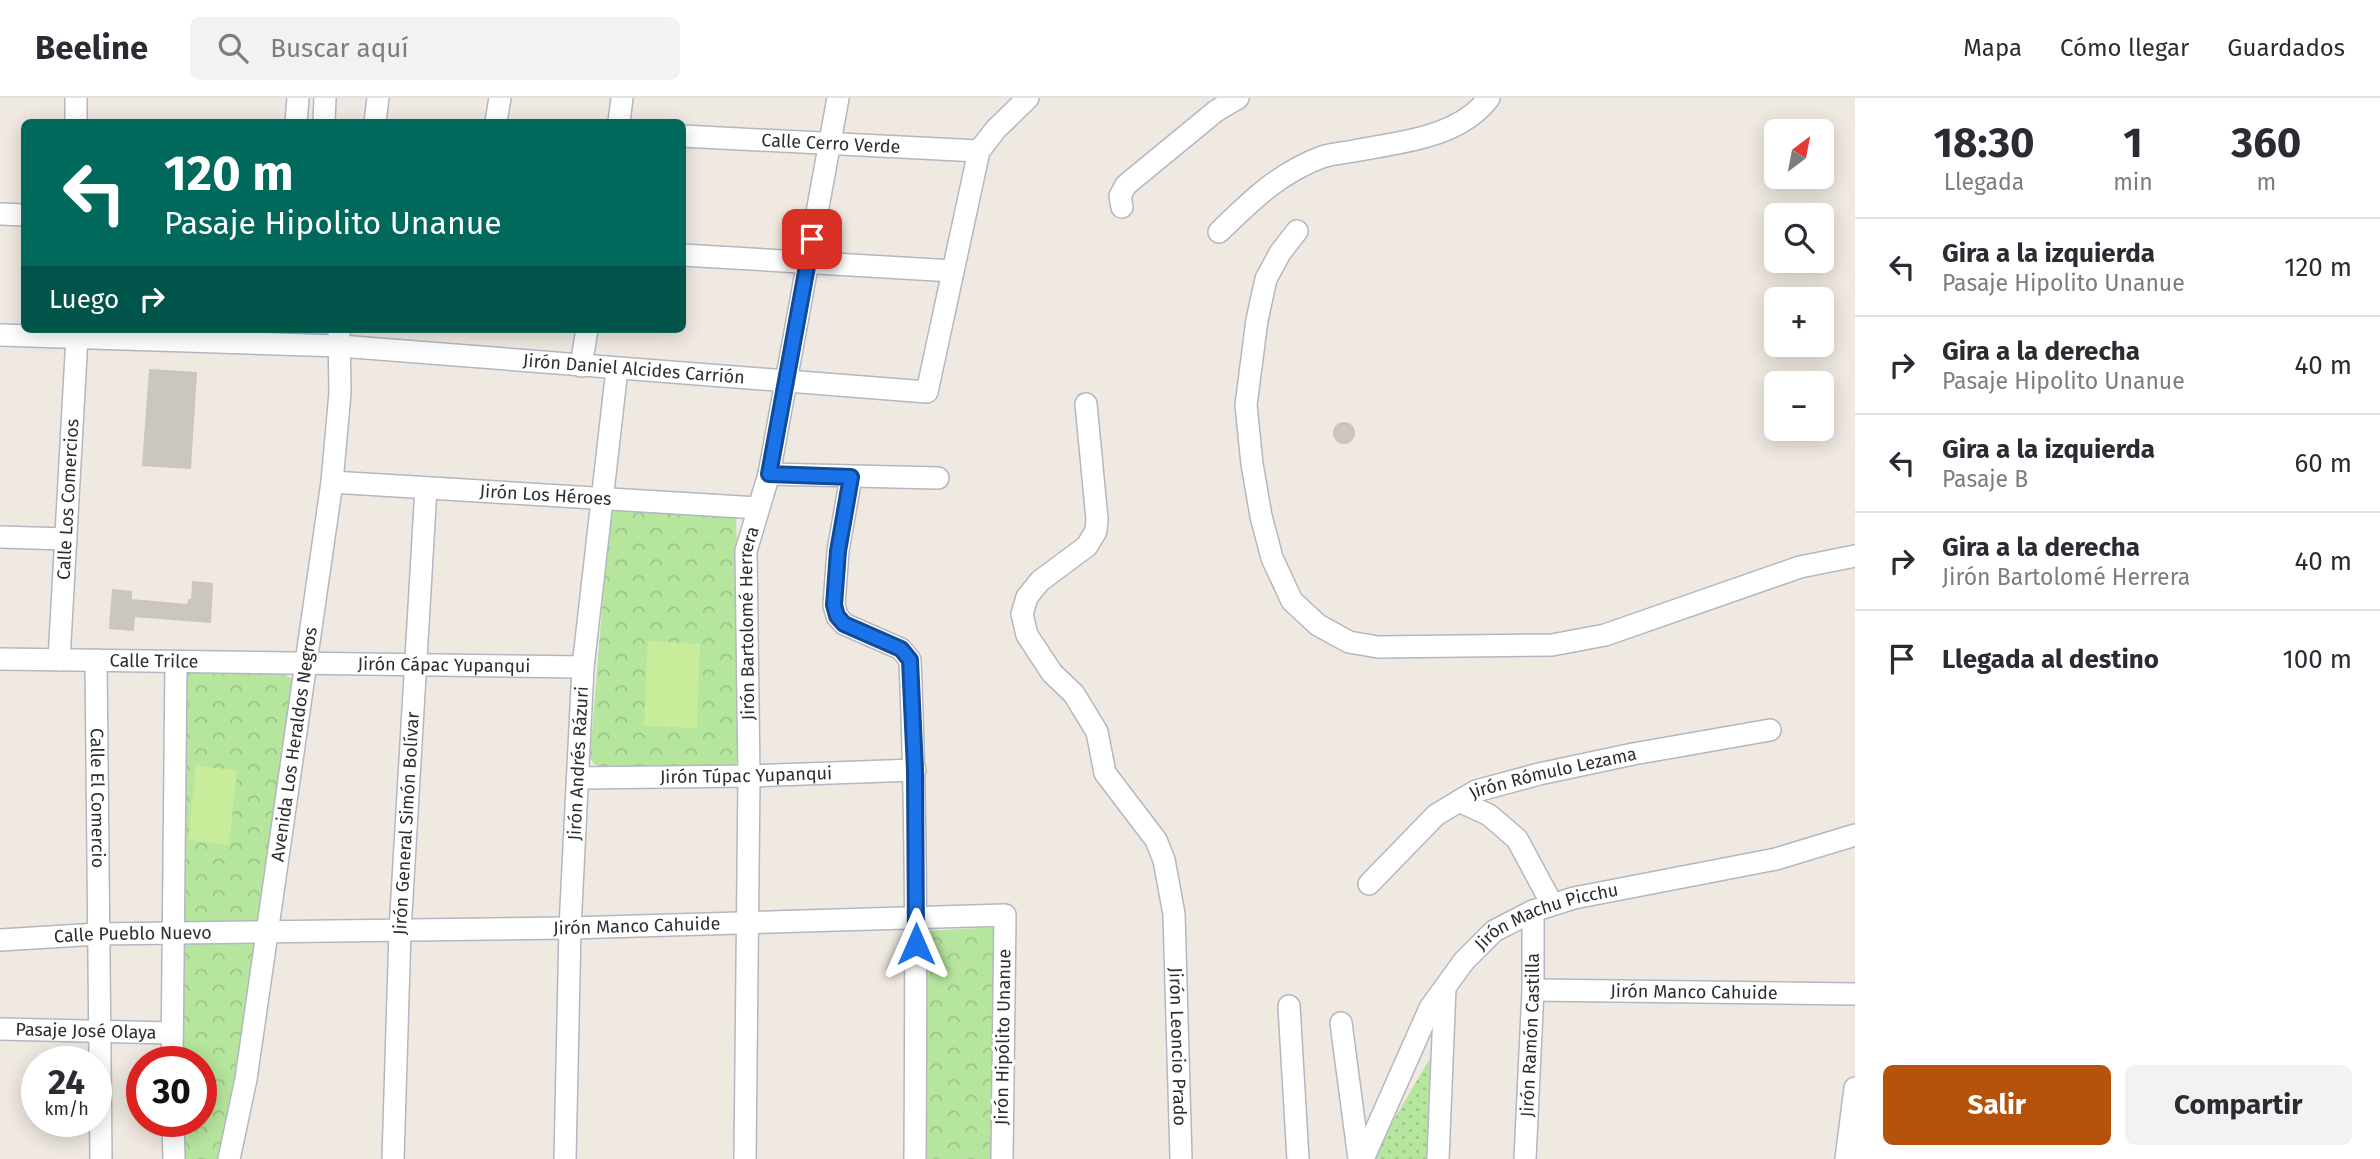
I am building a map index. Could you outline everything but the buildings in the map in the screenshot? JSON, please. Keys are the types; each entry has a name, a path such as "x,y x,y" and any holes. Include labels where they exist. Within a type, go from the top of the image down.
{"street":[{"path":"76,98 76,119"},
{"path":"296,119 298,98"},
{"path":"324,119 325,98"},
{"path":"375,119 378,98"},
{"path":"496,119 500,98"},
{"path":"619,119 622,98"},
{"name":"Jirón Bartolomé Herrera","path":"745,1159 749,776 746,551 769,474 838,98"},
{"path":"686,255 953,271 979,151 996,129 1027,98"},
{"path":"1122,207 1120,196 1126,186 1216,111 1238,98"},
{"path":"1219,232 1261,191 1290,172 1324,156 1412,140 1464,122 1479,112 1489,98"},
{"name":"Calle Cerro Verde","path":"686,136 979,151"},
{"path":"0,214 21,215"},
{"path":"1297,231 1280,253 1266,279 1257,320 1246,405 1252,464 1272,558 1292,601 1318,625 1349,642 1378,647 1552,645 1605,635 1800,567 1855,556"},
{"name":"Jirón Daniel Alcides Carrión","path":"0,335 77,337 161,334 340,338 582,366 927,392 953,271"},
{"path":"582,366 586,333"},
{"name":"Calle Los Comercios","path":"59,660 77,337"},
{"name":"Avenida Los Heraldos Negros","path":"229,1159 246,1079 332,482 340,393 340,338"},
{"name":"Jirón Andrés Rázuri","path":"565,1159 570,928 583,667 617,369"},
{"name":"Jirón Leoncio Prado","path":"1086,404 1096,531 1087,546 1040,581 1027,597 1022,614 1027,635 1052,673 1074,694 1097,732 1105,773 1156,840 1164,860 1174,914 1181,1159"},
{"path":"769,474 938,478"},
{"path":"851,477 838,551 834,605 837,616 844,624 901,649 910,660 915,770 915,1159"},
{"name":"Jirón Los Héroes","path":"332,482 758,508"},
{"name":"Jirón General Simón Bolívar","path":"393,1159 400,931 426,488"},
{"path":"0,537 66,539"},
{"name":"Calle Trilce","path":"0,659 307,663"},
{"name":"Calle El Comercio","path":"96,660 101,1159"},
{"path":"172,1046 176,662"},
{"name":"Jirón Cápac Yupanqui","path":"307,663 583,667"},
{"name":"Jirón Rómulo Lezama","path":"1370,884 1436,815 1476,791 1633,754 1770,730"},
{"name":"Jirón Túpac Yupanqui","path":"578,778 915,770"},
{"path":"1459,801 1489,815 1517,839 1543,908"},
{"name":"Jirón Machu Picchu","path":"1361,1159 1430,1008 1464,961 1494,931 1543,908 1574,898 1776,859 1855,835"},
{"name":"Jirón Ramón Castilla","path":"1525,1159 1533,990 1543,908"},
{"name":"Jirón Manco Cahuide","path":"267,933 570,928 1005,915"},
{"name":"Jirón Hipólito Unanue","path":"1002,1159 1005,915"},
{"name":"Calle Pueblo Nuevo","path":"0,940 98,934 267,933"},
{"path":"1438,1159 1445,988"},
{"name":"Jirón Manco Cahuide","path":"1533,990 1855,994"},
{"path":"1289,1006 1298,1159"},
{"path":"1342,1023 1361,1159"},
{"name":"Pasaje José Olaya","path":"0,1029 172,1033"},
{"path":"1846,1159 1855,1088"},
{"path":"173,1137 174,1159"}],"green space":[{"path":"610,509 729,514 736,518 743,753 734,766 607,769 591,760"},
{"path":"648,641 700,644 697,728 644,726"},
{"path":"178,670 284,674 297,682 263,929 176,931"},
{"path":"196,766 237,770 229,845 188,840"},
{"path":"996,927 996,1159 923,1159 925,931"},
{"path":"262,939 224,1159 176,1159 176,1137 217,1137 217,1046 175,1046 175,940"},
{"path":"1433,1053 1431,1159 1371,1159"}],"route":[{"path":"812,239 769,474 851,477 838,551 834,605 837,616 844,624 901,649 910,660 915,770 916,944"}]}
